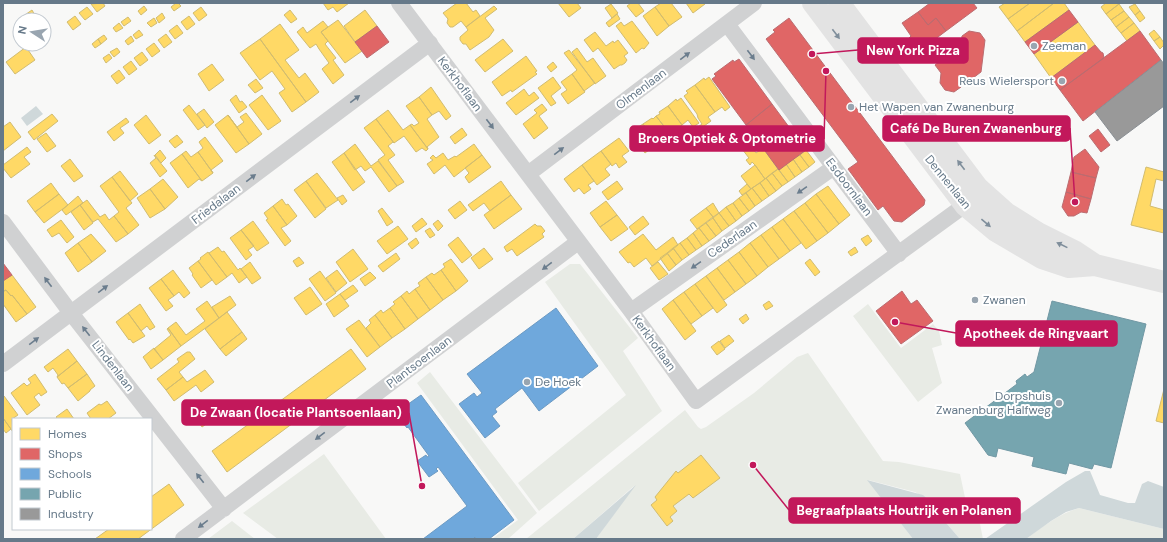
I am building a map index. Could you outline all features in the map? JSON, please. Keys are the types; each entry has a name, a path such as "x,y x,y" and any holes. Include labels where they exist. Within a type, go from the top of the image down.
{"main road":[{"name":"Dennenlaan","path":"813,3 965,205 996,231 1042,258 1069,267 1095,265 1164,282"},
{"name":"Dennenlaan","path":"839,3 978,188 1006,213 1038,233 1074,251 1095,265"}],"street":[{"name":"Kerkhoflaan","path":"399,3 631,311 696,401 965,205 978,188"},
{"name":"Olmenlaan","path":"528,174 754,3"},
{"name":"Esdoornlaan","path":"728,24 899,254"},
{"name":"Friedalaan","path":"3,364 430,44"},
{"name":"Cederlaan","path":"631,311 834,167"},
{"name":"Lindenlaan","path":"3,222 71,313 224,509"},
{"name":"Plantsoenlaan","path":"184,539 578,242"}],"shaded area":[{"path":"36,106 43,114 27,126 21,118"},
{"path":"570,264 580,264 638,338 623,351 662,411 539,511 518,483 626,395 545,282"},
{"path":"868,304 901,348 933,324 939,331 942,345 932,348 942,383 918,402 853,316"},
{"path":"808,353 883,461 899,462 960,474 967,507 980,524 983,539 960,539 941,517 931,502 915,492 868,480 913,539 596,539 634,486 573,539 526,539 685,410 698,427 701,429 706,427 754,393 797,357"},
{"path":"430,372 537,513 508,539 492,539 518,520 417,383"},
{"path":"324,454 386,539 278,539 243,513"},
{"path":"1085,471 1090,471 1100,495 1128,503 1135,503 1142,484 1148,481 1164,487 1164,529 1079,508 1066,512 1026,539 985,539 1066,482"},
{"path":"867,480 923,495 931,502 941,517 960,539 913,539"},
{"path":"636,485 596,539 573,539"},
{"path":"1079,508 1164,529 1164,539 1026,539 1058,517"},
{"path":"232,521 255,539 208,539"}],"building: Homes":[{"path":"103,3 105,6 97,12 91,4"},
{"path":"176,3 181,6 174,11 171,7"},
{"path":"323,3 349,3 337,12 333,7 328,10"},
{"path":"457,3 466,3 473,12 476,10 480,16 466,27 461,21 453,27 450,27 447,23 448,19 443,13"},
{"path":"558,3 577,3 581,8 569,17"},
{"path":"631,3 638,3 644,11 636,17 627,6"},
{"path":"661,3 671,3 682,17 669,26 655,7"},
{"path":"686,3 704,3 705,4 693,13"},
{"path":"1005,3 1030,3 1008,19 999,7"},
{"path":"1030,3 1054,3 1017,31 1008,19"},
{"path":"1054,3 1064,3 1069,10 1025,42 1017,31"},
{"path":"1106,3 1119,4 1106,14 1101,7"},
{"path":"611,4 618,13 612,18 605,8"},
{"path":"1119,4 1124,11 1111,20 1106,14"},
{"path":"1135,4 1140,11 1135,15 1129,7"},
{"path":"144,6 147,10 141,15 138,11"},
{"path":"494,6 497,9 485,18 494,30 489,37 470,50 466,44 463,44 460,37 468,30 466,27"},
{"path":"87,7 93,14 85,20 79,13"},
{"path":"201,7 207,15 199,21 193,13"},
{"path":"655,7 669,26 657,36 643,16"},
{"path":"290,10 297,19 291,23 284,15"},
{"path":"365,10 377,26 355,42 344,26"},
{"path":"1124,11 1129,17 1116,27 1111,20"},
{"path":"1140,11 1145,18 1140,22 1135,15"},
{"path":"162,13 165,18 159,23 156,18"},
{"path":"617,14 620,19 609,27 606,23"},
{"path":"75,16 81,24 73,30 67,22"},
{"path":"189,16 195,24 187,30 181,22"},
{"path":"128,17 131,21 124,26 121,22"},
{"path":"1129,17 1134,23 1121,33 1116,27"},
{"path":"154,18 157,23 151,27 147,23"},
{"path":"338,20 362,51 345,63 321,32"},
{"path":"323,21 328,27 321,32 328,41 325,44 336,58 333,60 344,75 333,84 322,69 329,63 316,44 310,48 297,32 303,27 307,33"},
{"path":"632,21 649,43 644,49 642,48 636,53 616,26 621,22 624,26"},
{"path":"1078,22 1095,45 1051,78 1034,54"},
{"path":"119,23 123,28 116,32 113,28"},
{"path":"1134,23 1140,31 1127,41 1121,33"},
{"path":"280,24 299,50 285,60 299,78 305,73 319,92 306,102 260,39"},
{"path":"177,25 183,33 175,39 169,31"},
{"path":"139,30 143,35 136,39 133,35"},
{"path":"1154,30 1160,37 1154,41 1149,34"},
{"path":"595,32 606,46 613,41 614,43 618,40 628,53 624,56 627,60 625,63 614,69 598,48 593,52 584,40"},
{"path":"166,34 172,42 164,48 158,40"},
{"path":"104,35 107,39 101,44 98,39"},
{"path":"131,36 134,41 128,45 125,41"},
{"path":"1160,37 1164,45 1160,49 1154,41"},
{"path":"98,39 101,44 95,48 92,44"},
{"path":"260,39 306,102 292,112 279,93 285,89 272,71 260,80 240,53"},
{"path":"503,39 513,51 485,72 475,60"},
{"path":"154,43 160,51 152,57 146,49"},
{"path":"117,48 120,52 114,57 110,52"},
{"path":"577,48 587,62 593,58 606,76 595,84 572,52"},
{"path":"569,50 595,83 584,91 572,74 577,70 564,53"},
{"path":"19,52 29,52 35,60 15,74 6,62"},
{"path":"142,52 148,60 140,66 134,58"},
{"path":"109,54 112,58 106,63 103,58"},
{"path":"526,56 537,71 535,72 537,74 512,92 511,90 502,96 492,82"},
{"path":"131,61 137,69 129,75 123,67"},
{"path":"553,62 557,67 551,72 547,67"},
{"path":"212,64 224,80 209,91 198,74"},
{"path":"119,70 125,78 117,84 111,76"},
{"path":"572,74 585,92 568,104 561,94 567,90 561,82"},
{"path":"553,77 561,88 551,96 556,103 551,106 538,88"},
{"path":"709,77 730,107 725,111 722,107 715,112 695,85 704,78 705,80"},
{"path":"256,79 263,88 255,93 248,85"},
{"path":"695,85 715,112 708,117 711,121 704,126 705,128 701,131 698,127 702,124 697,114 684,96 688,93 686,91"},
{"path":"431,87 451,116 446,120 439,111 432,115 419,97"},
{"path":"524,89 529,96 534,92 539,98 516,115 506,103"},
{"path":"236,95 240,102 242,101 247,107 239,113 230,100"},
{"path":"262,95 281,121 268,130 249,105"},
{"path":"419,97 432,115 427,119 439,137 427,147 428,149 410,125 412,124 414,126 419,123 406,106"},
{"path":"681,98 699,123 693,127 688,120 682,125 668,106 676,99 677,101"},
{"path":"542,104 547,110 539,116 548,128 534,139 523,124 537,113 534,110"},
{"path":"189,105 205,125 198,130 183,110"},
{"path":"668,106 682,125 670,134 656,116"},
{"path":"204,109 214,122 207,128 197,114"},
{"path":"388,110 403,130 410,125 428,149 426,151 422,148 416,152 404,136 394,143 376,119"},
{"path":"246,113 262,134 249,144 228,115 237,127 244,122 240,117"},
{"path":"52,114 58,121 34,140 28,132"},
{"path":"146,115 161,135 149,144 134,125"},
{"path":"228,115 249,144 236,153 215,125"},
{"path":"656,116 670,134 658,143 643,124"},
{"path":"126,118 129,122 120,128 124,133 114,141 107,132"},
{"path":"376,119 394,143 393,142 388,146 395,155 388,160 404,182 397,186 378,160 385,155 364,128"},
{"path":"10,122 21,137 3,151 3,127"},
{"path":"643,124 658,143 645,153 632,135 636,132 634,130"},
{"path":"462,128 467,135 455,144 450,137"},
{"path":"46,133 56,146 47,152 37,139"},
{"path":"177,135 183,142 175,148 169,141"},
{"path":"205,137 223,161 211,170 213,173 198,152 203,148 199,142"},
{"path":"619,138 629,151 622,156 627,162 619,168 616,163 612,166 601,151"},
{"path":"355,144 371,166 378,161 397,186 389,192 371,167 365,171 361,166 355,170 344,153"},
{"path":"474,144 482,155 454,177 445,165 434,174 427,164 433,160 430,158 433,155 436,158 443,153 448,160 455,156 456,157"},
{"path":"750,144 756,153 763,148 778,169 765,179 752,162 750,165 746,160 749,158 742,149"},
{"path":"27,147 31,152 24,157 30,164 11,178 3,168 3,165"},
{"path":"160,150 166,158 161,163 155,155"},
{"path":"806,150 815,162 809,167 800,155"},
{"path":"186,151 191,157 198,152 213,173 202,181 182,154"},
{"path":"601,151 611,164 605,169 610,175 597,185 582,165"},
{"path":"344,153 365,182 353,191 332,162"},
{"path":"182,154 202,181 199,179 188,188 170,163"},
{"path":"154,155 167,171 160,177 150,163 156,158"},
{"path":"482,155 491,167 469,183 465,177 469,173 465,168"},
{"path":"800,155 809,167 802,172 793,159"},
{"path":"70,159 83,176 74,182 61,166"},
{"path":"793,159 802,172 795,177 786,164"},
{"path":"786,164 795,177 788,182 779,170"},
{"path":"582,165 594,181 588,185 591,189 584,194 579,188 574,192 564,179"},
{"path":"755,165 765,179 751,189 741,176"},
{"path":"1146,167 1164,172 1164,181 1156,179 1150,206 1164,210 1164,233 1131,225"},
{"path":"778,169 788,182 782,186 772,173"},
{"path":"120,171 138,194 130,201 112,177"},
{"path":"317,173 338,200 326,208 306,181"},
{"path":"772,173 782,186 776,191 766,178"},
{"path":"112,177 132,203 126,208 139,225 128,234 114,216 119,212 100,186"},
{"path":"766,178 776,191 769,196 760,183"},
{"path":"163,179 178,197 165,209 150,189"},
{"path":"306,181 326,209 315,218 294,190"},
{"path":"501,181 511,195 490,211 484,203 473,211 468,205"},
{"path":"617,181 623,189 608,200 602,192"},
{"path":"51,183 59,194 35,212 27,201"},
{"path":"760,183 769,196 762,201 752,188"},
{"path":"747,184 751,189 742,195 739,191"},
{"path":"828,186 850,215 839,224 816,194"},
{"path":"752,188 762,201 755,206 746,193"},
{"path":"150,189 165,209 150,218 137,198"},
{"path":"746,193 755,206 749,211 739,198"},
{"path":"59,194 68,205 44,223 35,212"},
{"path":"816,194 839,224 828,233 805,203"},
{"path":"343,195 347,201 342,205 337,198"},
{"path":"511,195 522,209 494,229 484,215"},
{"path":"78,196 83,203 66,215 62,210"},
{"path":"739,198 749,211 742,216 733,203"},
{"path":"282,199 297,216 287,225 273,206"},
{"path":"87,200 100,217 105,214 109,220 114,216 128,234 116,242 98,219 93,222 80,205"},
{"path":"460,201 467,210 455,219 448,210"},
{"path":"606,201 617,215 600,227 590,213"},
{"path":"713,203 719,213 713,217 706,208"},
{"path":"733,203 742,216 736,221 726,207"},
{"path":"805,203 828,233 817,241 794,211"},
{"path":"80,205 93,223 84,230 71,212"},
{"path":"273,206 287,225 281,228 291,241 285,246 266,220 268,219 264,213"},
{"path":"726,207 736,221 729,226 719,213"},
{"path":"382,208 393,222 387,226 378,211"},
{"path":"706,208 713,217 697,229 690,220"},
{"path":"794,211 817,241 806,249 783,219"},
{"path":"719,213 729,226 722,231 713,218"},
{"path":"617,215 628,229 611,241 600,227"},
{"path":"643,216 649,224 635,235 629,227"},
{"path":"422,218 427,224 416,232 412,226"},
{"path":"713,218 722,231 716,236 706,223"},
{"path":"783,219 801,243 790,251 772,227"},
{"path":"61,220 74,237 67,243 59,233 52,237 47,230"},
{"path":"438,220 443,226 438,231 433,224"},
{"path":"253,221 269,243 257,251 241,230"},
{"path":"706,223 716,236 709,241 699,228"},
{"path":"535,224 537,226 541,226 545,231 542,234 544,237 517,256 512,249 507,252 504,247"},
{"path":"398,226 408,239 387,254 377,241"},
{"path":"772,227 790,251 779,259 761,235"},
{"path":"430,228 435,235 430,238 425,231"},
{"path":"699,228 709,241 702,246 693,233"},
{"path":"241,230 254,246 248,250 252,255 246,260 230,238"},
{"path":"693,233 702,246 696,250 687,238"},
{"path":"91,234 106,251 92,262 78,243"},
{"path":"643,234 656,250 673,237 678,245 652,266 646,258 634,267 630,262 628,263 619,252"},
{"path":"761,235 779,259 768,267 750,243"},
{"path":"868,235 872,241 866,246 861,239"},
{"path":"458,237 472,255 462,263 448,245"},
{"path":"416,238 419,243 412,249 408,244"},
{"path":"687,238 696,250 689,255 680,243"},
{"path":"78,243 92,262 78,272 65,253"},
{"path":"680,243 689,255 682,260 673,248"},
{"path":"750,243 768,267 757,276 739,252"},
{"path":"218,247 222,252 224,251 238,270 240,268 247,277 239,283 232,273 227,277 209,253"},
{"path":"855,247 858,252 851,256 848,252"},
{"path":"484,248 493,259 479,269 471,258"},
{"path":"673,248 682,260 676,265 667,253"},
{"path":"353,249 368,269 350,282 336,262"},
{"path":"208,252 227,277 216,285 198,261"},
{"path":"739,252 757,276 746,284 728,260"},
{"path":"396,253 400,259 383,272 378,266"},
{"path":"667,253 676,265 669,271 660,258"},
{"path":"299,257 304,263 297,267 293,261"},
{"path":"451,259 468,281 456,291 441,270 445,267 443,264"},
{"path":"810,259 820,272 815,276 805,263"},
{"path":"728,260 746,284 735,292 717,268"},
{"path":"198,261 212,280 201,288 189,268"},
{"path":"250,262 261,278 252,284 241,269"},
{"path":"658,262 668,274 659,280 650,268"},
{"path":"717,268 735,292 724,300 706,276"},
{"path":"173,270 190,293 184,298 179,292 174,296 161,279"},
{"path":"337,270 347,283 336,292 326,278"},
{"path":"441,270 456,291 443,300 426,277 432,273 434,275"},
{"path":"320,271 336,293 325,301 309,279"},
{"path":"370,272 376,278 365,286 360,279"},
{"path":"12,275 36,307 27,314 12,295 11,296 6,290 4,291 3,289 3,281"},
{"path":"706,276 727,305 717,313 695,284"},
{"path":"426,277 443,300 430,310 415,289 420,286 418,283"},
{"path":"161,279 174,296 168,300 173,306 166,311 149,288"},
{"path":"695,284 713,308 702,316 684,292"},
{"path":"353,285 358,291 345,300 340,294"},
{"path":"310,287 322,304 306,315 294,298"},
{"path":"3,289 4,291 6,290 11,296 12,295 27,314 16,322 3,304"},
{"path":"415,289 430,310 418,319 401,296 407,291 409,294"},
{"path":"684,292 702,316 691,324 673,300"},
{"path":"340,294 349,306 334,317 326,304"},
{"path":"230,296 236,305 219,318 212,307"},
{"path":"401,296 418,319 405,329 390,308 395,304 393,302"},
{"path":"673,300 696,331 685,340 662,309"},
{"path":"207,301 219,318 181,346 168,328 176,322 186,335 205,321 196,309"},
{"path":"769,301 773,306 766,310 763,305"},
{"path":"140,304 155,327 150,330 147,326 141,331 128,313"},
{"path":"390,308 405,329 392,338 375,315 381,310 383,313"},
{"path":"227,312 242,332 220,349 205,329"},
{"path":"128,313 145,336 133,343 130,339 129,340 116,322"},
{"path":"746,314 749,319 743,324 739,319"},
{"path":"375,315 392,338 380,347 366,328 371,323 369,320"},
{"path":"359,320 380,347 367,357 346,329"},
{"path":"168,328 181,346 163,360 154,349 171,335 167,329"},
{"path":"242,332 247,339 226,356 220,349"},
{"path":"729,335 734,341 725,348 720,341"},
{"path":"719,341 725,349 717,355 711,347"},
{"path":"154,348 163,360 151,369 143,357"},
{"path":"68,349 77,361 57,377 58,375 53,368 48,372 44,367"},
{"path":"351,349 366,369 227,472 212,451"},
{"path":"187,352 190,352 195,359 179,372 183,377 166,390 157,379 179,362 177,359"},
{"path":"77,361 87,374 68,388 64,383 62,384 57,377"},
{"path":"205,370 214,382 201,392 196,385 174,401 166,390 183,377 187,382"},
{"path":"35,374 47,392 41,396 39,393 34,397 40,405 27,415 11,393 24,383 27,386 31,383 28,379"},
{"path":"87,374 95,386 78,401 68,388"},
{"path":"1164,389 1164,423 1156,421"},
{"path":"4,396 18,415 12,418 12,431 3,418"},
{"path":"107,401 116,413 109,418 90,418 87,413 99,404 101,405"},
{"path":"67,409 73,418 57,418 56,417"},
{"path":"205,411 212,420 202,427 196,418"},
{"path":"3,418 11,429 6,433 3,429"},
{"path":"701,455 720,478 693,498 689,494 673,506 677,511 670,517 673,521 667,526 651,505 657,500 655,497 676,471 678,473"},
{"path":"169,484 184,505 152,529 152,496"},
{"path":"108,530 150,530 138,539 95,539"}],"building: Shops":[{"path":"930,3 973,3 977,8 946,31 936,18 928,25 918,12"},
{"path":"1069,10 1078,22 1034,54 1025,42"},
{"path":"918,12 928,25 936,18 946,31 918,52 908,39 911,36 902,23"},
{"path":"789,18 925,200 924,205 902,222 894,221 883,206 878,210 848,169 858,162 766,39 775,32 773,30"},
{"path":"377,26 389,42 367,58 355,42"},
{"path":"969,31 980,33 985,40 981,72 973,78 963,77 961,87 954,92 945,90 940,83 941,73 935,65 961,45 962,36"},
{"path":"1140,31 1161,60 1083,121 1060,90"},
{"path":"1095,45 1103,53 1104,58 1060,90 1051,78"},
{"path":"739,59 772,104 746,125 712,79 716,76 714,74 733,60 734,62"},
{"path":"772,104 806,150 779,170 746,125"},
{"path":"1098,129 1110,145 1101,152 1089,136"},
{"path":"1085,149 1099,167 1096,178 1071,172 1074,157"},
{"path":"1071,172 1096,178 1091,199 1066,192"},
{"path":"1066,192 1091,199 1087,213 1081,212 1074,216 1068,216 1062,207"},
{"path":"3,263 12,275 3,281"},
{"path":"902,291 911,304 917,300 933,321 901,344 876,311"}],"building: Schools":[{"path":"556,308 598,366 539,411 522,388 495,409 497,412 492,416 500,426 485,438 459,404 474,393 477,397 482,393 467,374"},
{"path":"421,395 514,520 489,539 476,539 475,537 473,539 423,539 467,506 438,467 436,469 438,471 429,477 417,461 426,455 427,457 429,456 398,416 406,410 404,407"}],"building: Public":[{"name":"Dorpshuis Zwanenburg Halfweg","path":"1052,301 1146,324 1111,468 1094,464 1092,469 1069,463 1066,474 1032,466 1034,457 998,448 996,457 988,455 965,423 1017,384 1016,381 1025,374 1027,377 1034,372"}],"building: Industry":[{"path":"1161,60 1164,64 1164,106 1117,141 1095,112"}],"place":[{"name":"Zeeman","path":"1034,46"},
{"name":"New York Pizza","path":"812,54"},
{"name":"Broers Optiek & Optometrie","path":"826,71"},
{"name":"Reus Wielersport","path":"1062,81"},
{"name":"Het Wapen van Zwanenburg","path":"851,107"},
{"name":"Café De Buren Zwanenburg","path":"1075,202"},
{"name":"Zwanen","path":"975,300"},
{"name":"Apotheek de Ringvaart","path":"895,322"},
{"name":"De Hoek","path":"527,382"},
{"name":"Dorpshuis Zwanenburg Halfweg","path":"1059,403"},
{"name":"Begraafplaats Houtrijk en Polanen","path":"753,465"},
{"name":"De Zwaan (locatie Plantsoenlaan)","path":"422,486"}]}
